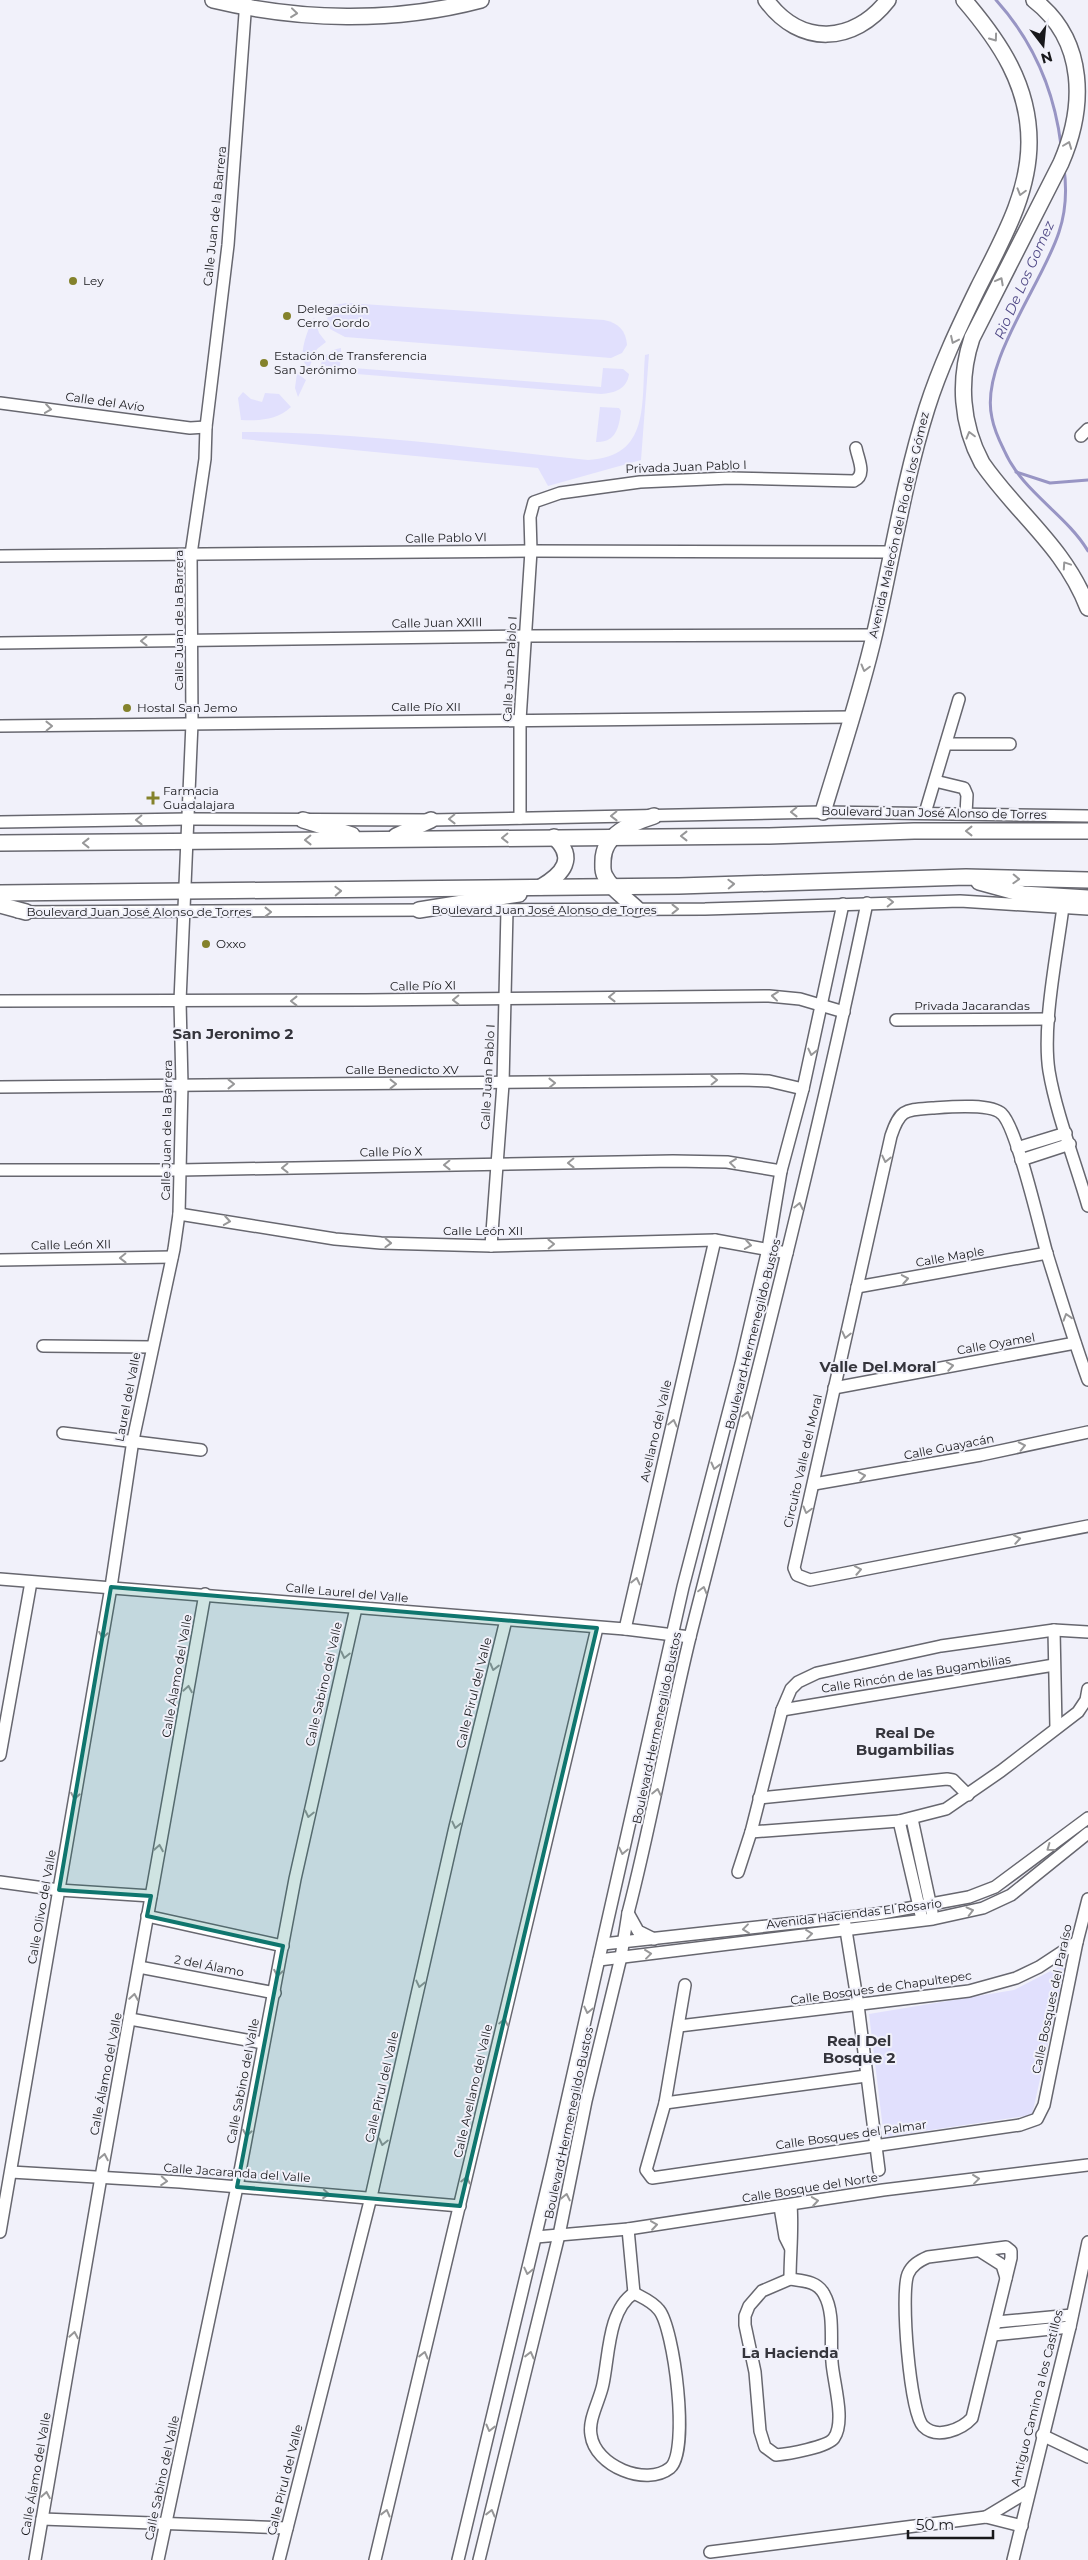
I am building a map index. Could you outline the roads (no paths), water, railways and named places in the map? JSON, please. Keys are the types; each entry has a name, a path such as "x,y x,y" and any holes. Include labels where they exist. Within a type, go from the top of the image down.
{"main road":[{"path":"213,0 341,18 444,10 481,0"},
{"path":"766,0 774,10 795,26 821,34 835,34 864,24 877,14 888,0"},
{"name":"Avenida Malecón del Río de los Gómez","path":"824,812 874,635 916,443 930,398 949,350 1008,228 1021,196 1027,168 1029,142 1027,112 1020,85 1009,60 997,40 964,0"},
{"path":"1034,0 1049,14 1066,40 1076,76 1078,102 1076,116 1072,135 1061,163 989,301 966,356 962,392 966,419 974,448 982,463 1067,564 1088,608"},
{"path":"637,909 606,879 602,868 604,850 613,837 632,824 654,816"},
{"path":"303,820 368,839"},
{"path":"390,839 431,820"},
{"name":"Boulevard Juan José Alonso de Torres","path":"0,843 770,836 914,831 1088,831"},
{"path":"419,910 503,897 542,886 560,872 566,860 563,846 554,837"},
{"path":"966,877 1014,893 1088,898"},
{"name":"Boulevard Juan José Alonso de Torres","path":"0,893 679,886 966,877 1088,880"},
{"path":"0,905 26,912"}],"street":[{"name":"Calle Juan de la Barrera","path":"179,1214 182,1085 180,1001 192,723 191,554 205,459 206,427 229,228 246,4"},
{"name":"Calle del Avío","path":"0,403 190,428 206,427"},
{"name":"Privada Juan Pablo I","path":"531,551 530,517 534,502 547,496 640,482 730,478 854,481 862,473 856,448"},
{"name":"Calle Pablo VI","path":"0,556 531,551 892,552"},
{"name":"Calle Juan Pablo I","path":"520,818 520,720 531,551"},
{"name":"Calle Juan XXIII","path":"0,643 526,636 874,635"},
{"path":"925,813 959,699"},
{"name":"Calle Pío XII","path":"0,726 851,718"},
{"path":"946,744 1010,744"},
{"path":"935,781 964,788 966,814"},
{"name":"Boulevard Juan José Alonso de Torres","path":"0,822 188,819 431,820 824,812 1088,816"},
{"name":"Boulevard Juan José Alonso de Torres","path":"0,913 752,908 960,900 1088,909"},
{"name":"Boulevard Hermenegildo Bustos","path":"479,2560 559,2235 586,2101 621,1957 628,1913 690,1637 788,1254 868,903"},
{"name":"Boulevard Hermenegildo Bustos","path":"458,2560 536,2237 672,1633 768,1248 781,1171 823,1005 843,904"},
{"path":"1063,908 1049,1019 1049,1071 1088,1206"},
{"name":"Calle Juan Pablo I","path":"491,1246 503,1084 507,910"},
{"name":"Calle Pío XI","path":"0,1002 768,996 823,1005 844,1012"},
{"name":"Privada Jacarandas","path":"896,1020 1049,1019"},
{"name":"Calle Benedicto XV","path":"0,1087 503,1084 758,1080 803,1089"},
{"name":"Circuito Valle del Moral","path":"1088,1380 1047,1253 1021,1160 1004,1116 992,1108 913,1109 899,1116 891,1136 814,1484 793,1563 797,1575 804,1579 820,1578 1088,1526"},
{"path":"1017,1148 1068,1139"},
{"path":"1021,1160 1068,1139"},
{"name":"Calle Pío X","path":"0,1170 180,1170 727,1162 781,1171"},
{"name":"Calle León XII","path":"179,1214 358,1242 491,1246 715,1240 768,1248 788,1254"},
{"name":"Laurel del Valle","path":"111,1587 133,1440 172,1257 179,1214"},
{"name":"Avellano del Valle","path":"625,1629 715,1240"},
{"name":"Calle Maple","path":"857,1287 1047,1253"},
{"name":"Calle León XII","path":"0,1260 172,1257"},
{"name":"Calle Oyamel","path":"834,1388 1075,1343"},
{"path":"43,1346 152,1347"},
{"name":"Calle Guayacán","path":"814,1484 981,1455 1088,1432"},
{"path":"62,1433 133,1440 201,1450"},
{"name":"Calle Laurel del Valle","path":"0,1579 625,1629 672,1633 690,1637"},
{"path":"0,1755 31,1582"},
{"name":"Calle Olivo del Valle","path":"0,2232 111,1587"},
{"name":"Calle Álamo del Valle","path":"35,2560 100,2177 206,1594"},
{"name":"Calle Sabino del Valle","path":"158,2560 237,2187 263,2043 275,1993 294,1879 356,1608"},
{"name":"Calle Pirul del Valle","path":"280,2560 371,2197 455,1827 506,1620"},
{"name":"Calle Avellano del Valle","path":"374,2560 460,2206 596,1628"},
{"path":"1054,1630 1056,1728"},
{"name":"Calle Rincón de las Bugambilias","path":"738,1872 751,1832 782,1710 791,1690 798,1682 817,1673 941,1646 1054,1630 1088,1632"},
{"name":"Calle Rincón de las Bugambilias","path":"782,1710 1054,1665"},
{"path":"751,1832 899,1822 946,1809 1078,1712 1086,1700 1088,1690"},
{"path":"759,1798 947,1779 952,1780 968,1794"},
{"name":"Avenida Haciendas El Rosario","path":"603,1944 656,1940 844,1918 925,1906 969,1897 995,1887 1088,1818"},
{"path":"912,1819 927,1919"},
{"path":"899,1822 925,1906"},
{"name":"Avenida Haciendas El Rosario","path":"599,1960 846,1930 927,1919 983,1908 1010,1896 1088,1833"},
{"path":"0,1882 58,1890 151,1896"},
{"name":"Calle Bosques del Paraíso","path":"1044,2105 1077,1942 1088,1899"},
{"path":"628,1913 638,1931 656,1940"},
{"path":"148,1916 283,1946"},
{"path":"844,1918 858,2005 879,2170"},
{"path":"696,1935 698,1948"},
{"name":"Calle Bosques de Chapultepec","path":"679,2026 969,1991 999,1984 1039,1967 1077,1942"},
{"name":"2 del Álamo","path":"139,1966 275,1993"},
{"path":"685,1985 665,2103 866,2076"},
{"path":"130,2019 263,2043"},
{"name":"Calle Bosques del Palmar","path":"665,2103 646,2170 652,2178 1020,2125 1037,2119 1044,2105"},
{"name":"Calle Bosque del Norte","path":"536,2237 628,2228 883,2190 1088,2165"},
{"name":"Calle Jacaranda del Valle","path":"10,2172 371,2197 460,2206"},
{"path":"785,2206 785,2237 790,2247 790,2279"},
{"path":"628,2228 634,2293"},
{"name":"Antiguo Camino a los Castillos","path":"1013,2560 1071,2321 1088,2242"},
{"path":"1002,2247 1010,2249 1011,2258 1006,2278 972,2418 963,2427 948,2431 935,2432 923,2426 920,2420 909,2367 904,2331 908,2275 918,2261 928,2257 1002,2247"},
{"path":"980,2251 1002,2265 1006,2278"},
{"path":"790,2279 812,2283 820,2288 828,2303 838,2428 834,2439 825,2444 776,2455 766,2447 760,2432 755,2372 745,2325 749,2306 762,2291 790,2279"},
{"path":"634,2293 649,2301 660,2311 674,2367 681,2413 679,2452 671,2467 657,2474 639,2475 607,2461 597,2449 591,2436 591,2426 603,2386 613,2330 622,2304 634,2293"},
{"path":"996,2322 1071,2321"},
{"path":"993,2335 1071,2321"},
{"path":"1042,2435 1088,2457"},
{"path":"986,2517 1029,2491"},
{"path":"710,2552 986,2517 1022,2526"},
{"path":"42,2518 287,2528"}],"waterway":[{"name":"Rio De Los Gomez","path":"996,0 1021,32 1040,67 1053,105 1061,145"},
{"name":"Rio De Los Gomez","path":"1064,168 1065,200 1059,232 1003,349 990,397 994,426 1012,465 1033,491 1079,538 1088,551"},
{"path":"1016,472 1050,483 1088,480"}],"place":[{"name":"Ley","path":"73,281"},
{"name":"Delegacióin Cerro Gordo","path":"287,316"},
{"name":"Estación de Transferencia San Jerónimo","path":"264,363"},
{"name":"Hostal San Jemo","path":"127,708"},
{"name":"Farmacia Guadalajara","path":"153,798"},
{"name":"Oxxo","path":"206,944"}],"district":[{"name":"San Jeronimo 2","path":"233,1034"},
{"name":"Valle Del Moral","path":"878,1367"},
{"name":"Real De Bugambilias","path":"905,1742"},
{"name":"Real Del Bosque 2","path":"859,2050"},
{"name":"La Hacienda","path":"790,2353"}]}
